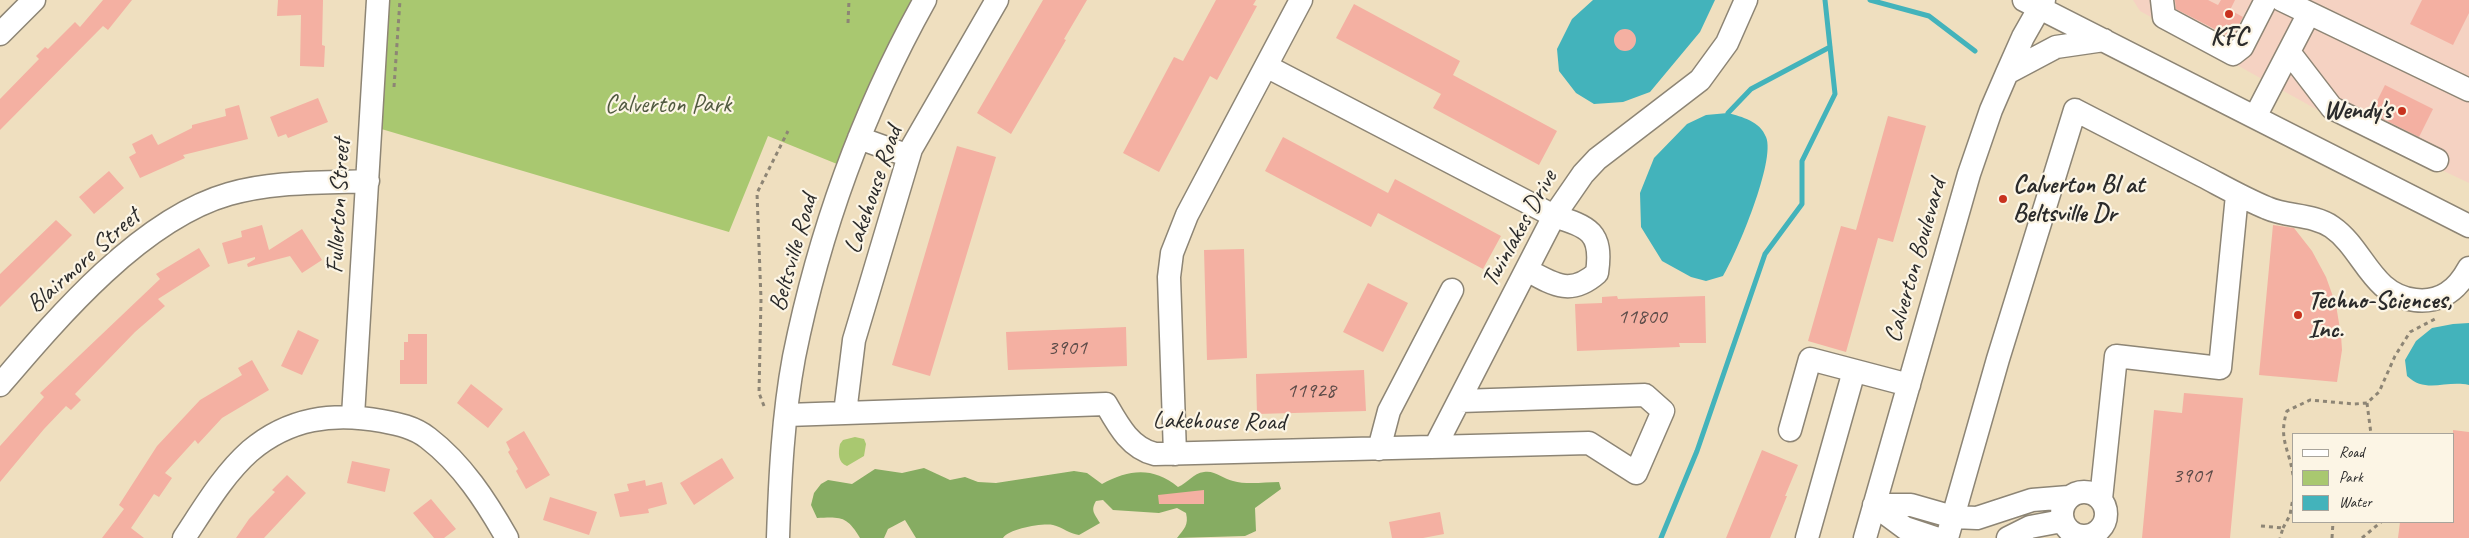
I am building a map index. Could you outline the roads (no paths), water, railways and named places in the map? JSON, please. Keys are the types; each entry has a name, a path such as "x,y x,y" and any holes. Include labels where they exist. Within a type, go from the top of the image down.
{"street":[{"path":"0,34 34,0"},
{"name":"Fullerton Street","path":"353,416 378,0"},
{"name":"Beltsville Road","path":"778,538 786,415 794,358 826,232 859,138 884,78 925,0"},
{"name":"Lakehouse Road","path":"845,413 854,340 909,156 997,0"},
{"path":"1175,454 1169,277 1172,253 1187,215 1301,0"},
{"name":"Twinlakes Drive","path":"1435,447 1554,216 1583,174 1597,159 1640,128 1700,80 1727,43 1746,0"},
{"path":"2162,0 2164,17 2233,54 2242,47 2266,0"},
{"path":"2282,0 2469,90"},
{"path":"2038,2 2104,40 2469,226"},
{"name":"Calverton Boulevard","path":"1865,538 1970,174 1991,110 2038,2"},
{"path":"2255,117 2309,13"},
{"path":"2007,73 2056,47 2104,40"},
{"path":"2289,52 2332,108 2437,160"},
{"path":"1266,66 1554,216 1580,224 1594,235 1599,256 1597,273 1585,283 1570,287 1554,285 1526,270"},
{"path":"1950,528 2000,352 2075,110 2237,195 2269,209 2321,222 2331,227 2350,246 2377,282 2398,296 2415,300 2445,295 2459,286 2469,268"},
{"path":"859,138 909,156"},
{"name":"Blairmore Street","path":"0,384 65,310 122,258 152,234 202,205 227,195 255,188 368,181"},
{"path":"2069,497 2062,508 2062,521 2071,533 2078,536 2098,535 2103,526 2106,512 2101,500 2116,356 2220,368 2237,195"},
{"path":"1379,449 1389,411 1452,290"},
{"path":"1790,430 1810,359 1909,385"},
{"path":"1807,538 1854,371"},
{"name":"Lakehouse Road","path":"786,415 1106,404 1119,426 1138,447 1155,454 1589,443 1636,473 1664,411 1645,395 1460,401"},
{"path":"184,538 229,472 259,445 296,424 319,418 353,416 405,426 426,436 448,456 484,500 507,538"},
{"path":"1950,528 2032,500 2069,497 2082,492 2089,492 2101,500"},
{"path":"1874,505 1910,505 1950,528"},
{"path":"1874,505 1905,528 1935,538"},
{"path":"2008,538 2030,528 2062,521"}],"water":[{"path":"1593,0 1715,0 1700,32 1650,92 1623,102 1594,104 1576,93 1559,71 1557,49 1572,19"},
{"path":"1728,113 1750,120 1760,127 1766,137 1768,149 1754,207 1737,248 1723,276 1706,281 1691,277 1662,261 1641,227 1640,193 1654,158 1687,124 1706,115"},
{"path":"2469,323 2469,385 2421,384 2407,376 2405,360 2416,341 2432,328"}],"waterway":[{"path":"1661,538 1697,451 1765,254 1802,204 1802,161 1835,94 1825,0"},
{"path":"1870,0 1929,16 1975,51"},
{"path":"1728,113 1751,89 1830,47"}],"place":[{"name":"KFC","path":"2229,14"},
{"name":"Wendy's","path":"2402,111"},
{"name":"Calverton Bl at Beltsville Dr","path":"2003,199"},
{"name":"Techno-Sciences, Inc.","path":"2298,315"}],"park label":[{"name":"Calverton Park","path":"668,105"}]}
